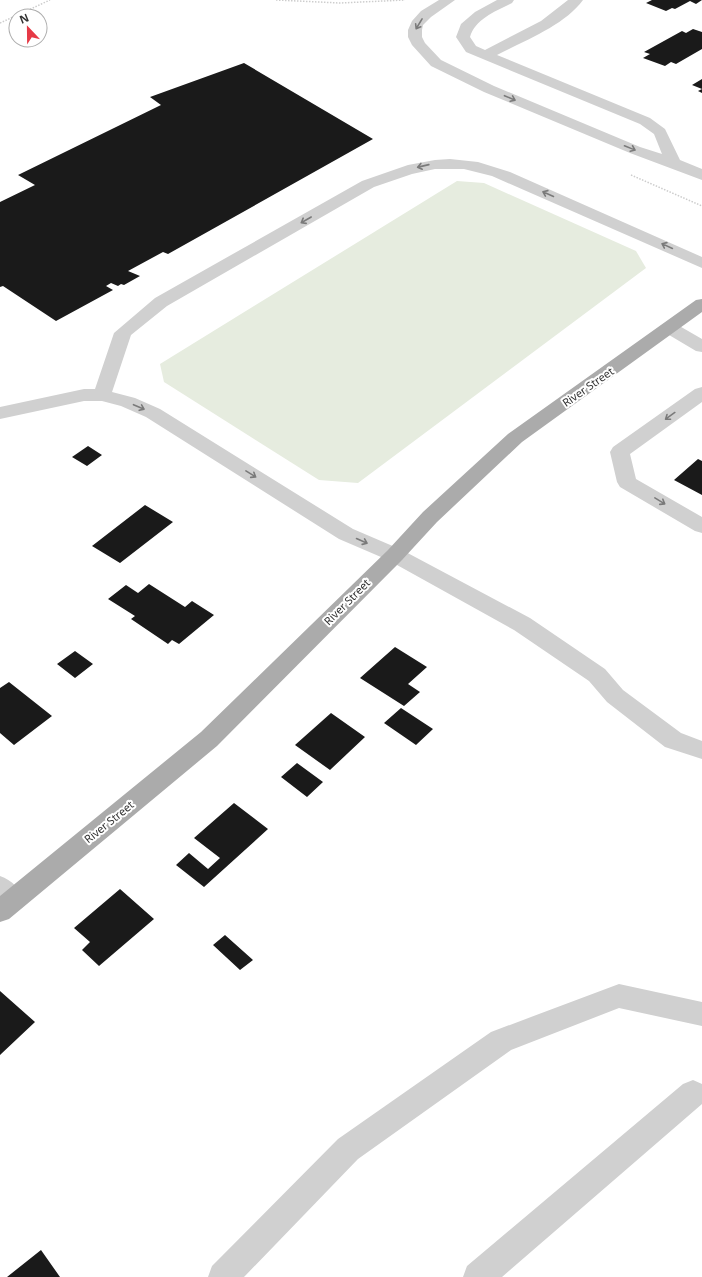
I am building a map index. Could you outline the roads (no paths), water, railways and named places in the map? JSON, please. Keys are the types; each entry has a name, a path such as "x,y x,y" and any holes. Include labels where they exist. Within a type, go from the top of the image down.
{"main road":[{"name":"River Street","path":"4,899 209,738 395,555 430,517 515,438 702,304"}],"lane":[{"path":"448,0 426,14 417,24 415,30 415,37 419,45 436,63 489,89 635,150 674,163 702,175"},
{"path":"507,0 480,15 466,27 463,37 471,49 646,121 660,132 674,163"},
{"path":"486,55 548,22 570,7 576,0"},
{"path":"102,395 123,333 161,302 368,184 394,173 430,165 450,164 477,166 504,175 702,263"},
{"path":"670,328 702,347"},
{"path":"702,393 620,452 627,482 702,526"},
{"path":"0,413 84,395 102,395 128,402 153,413 346,534 395,555 522,624 597,675 615,696 673,740 702,750"},
{"path":"223,1277 348,1149 501,1041 619,996 702,1014"},
{"path":"478,1277 694,1094"}]}
